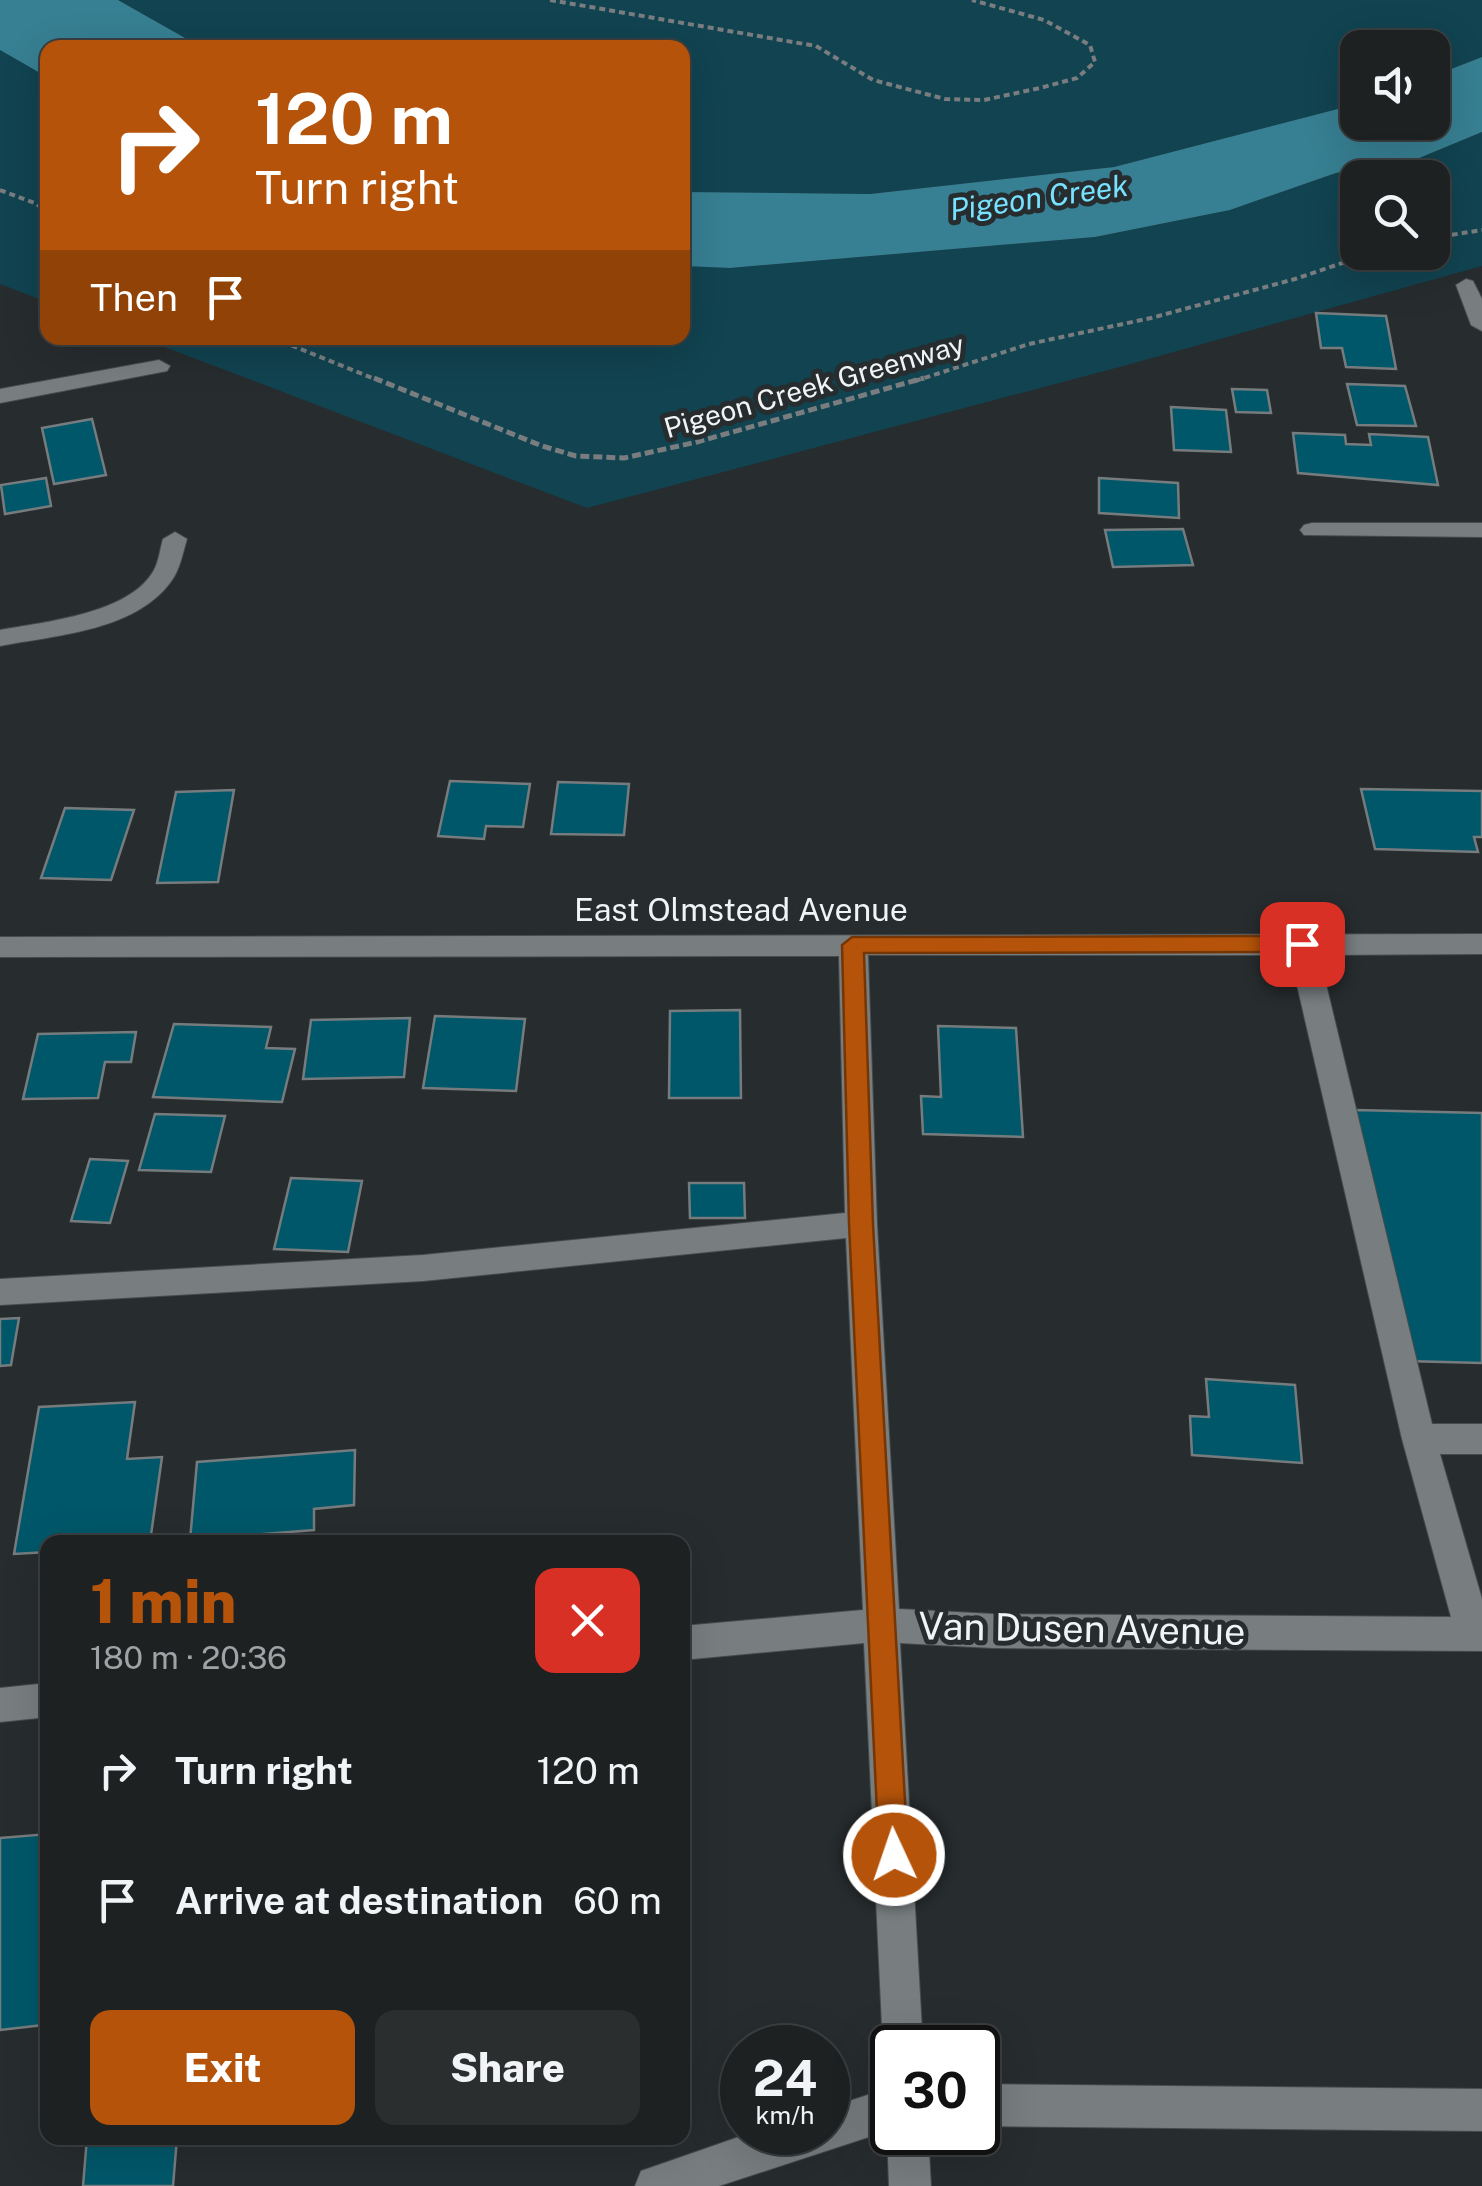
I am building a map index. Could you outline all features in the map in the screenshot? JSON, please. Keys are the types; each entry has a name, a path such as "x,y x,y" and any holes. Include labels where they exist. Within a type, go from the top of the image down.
{"street":[{"path":"1466,285 1482,326"},
{"path":"0,396 159,366"},
{"path":"1312,530 1482,530"},
{"path":"0,638 88,619 128,604 163,576 174,539"},
{"path":"1302,944 1419,1439 1478,1634"},
{"name":"East Olmstead Avenue","path":"0,947 1482,944"},
{"path":"852,945 861,1224 902,2025"},
{"path":"0,1292 423,1268 861,1224"},
{"path":"1419,1439 1482,1439"},
{"name":"Van Dusen Avenue","path":"690,1641 882,1625 993,1631 1478,1634"},
{"path":"0,1705 40,1701"},
{"path":"1000,2104 1482,2110"},
{"path":"656,2186 749,2155"},
{"path":"908,2155 910,2186"}],"path":[{"path":"550,0 816,46 873,80 944,98 984,100 1040,88 1076,78 1095,62 1090,44 1065,29 972,0"},
{"path":"0,190 40,207"},
{"path":"1450,235 1482,230"},
{"name":"Pigeon Creek Greenway","path":"290,345 542,446 576,456 624,458 844,402 1073,332 1151,318 1296,280 1340,264"}],"shaded area":[{"path":"118,0 1482,0 1482,57 1450,69 1450,30 1340,30 1340,108 1114,167 870,194 690,192 690,40 189,40"},
{"path":"0,50 40,73 40,299 0,284"},
{"path":"1482,132 1482,266 587,508 159,345 690,345 690,266 730,268 1095,237 1230,210 1340,172 1340,270 1450,270 1450,160 1414,160"}],"water":[{"path":"0,0 118,0 189,40 40,40 40,73 0,50"},
{"name":"Pigeon Creek","path":"1482,57 1482,132 1414,160 1340,160 1340,172 1230,210 1095,237 730,268 690,266 690,192 870,194 1114,167 1340,108 1340,140 1450,140 1450,69"}],"building":[{"path":"1316,313 1386,316 1396,369 1346,367 1342,348 1321,348"},
{"path":"1347,384 1405,386 1416,426 1357,425"},
{"path":"1232,389 1267,390 1271,413 1236,412"},
{"path":"1171,407 1226,410 1231,452 1174,450"},
{"path":"92,419 106,475 54,484 42,428"},
{"path":"1293,433 1345,435 1346,444 1371,445 1369,434 1428,437 1438,485 1298,473"},
{"path":"46,478 51,506 5,514 1,485"},
{"path":"1099,478 1178,483 1179,518 1099,513"},
{"path":"1183,529 1193,565 1113,567 1105,530"},
{"path":"450,781 530,784 523,827 486,826 484,839 438,836"},
{"path":"558,782 629,784 624,835 551,834"},
{"path":"1361,789 1482,791 1482,837 1474,837 1478,852 1375,849"},
{"path":"234,790 218,882 157,883 176,792"},
{"path":"65,808 134,810 111,880 41,878"},
{"path":"740,1010 741,1098 669,1098 670,1011"},
{"path":"435,1016 525,1019 516,1091 423,1088"},
{"path":"410,1018 404,1077 303,1079 311,1020"},
{"path":"174,1024 271,1027 266,1048 295,1049 282,1102 153,1097"},
{"path":"938,1026 1016,1028 1023,1137 923,1134 921,1096 941,1097"},
{"path":"136,1032 131,1062 105,1062 98,1098 23,1099 38,1034"},
{"path":"1355,1110 1482,1113 1482,1363 1405,1361"},
{"path":"155,1114 225,1116 211,1172 139,1170"},
{"path":"90,1159 128,1161 110,1223 71,1221"},
{"path":"291,1178 362,1181 348,1252 274,1249"},
{"path":"689,1183 744,1183 745,1218 690,1218"},
{"path":"19,1318 11,1365 0,1366 0,1319"},
{"path":"1206,1379 1295,1385 1302,1463 1192,1455 1190,1416 1209,1417"},
{"path":"135,1402 127,1459 162,1457 151,1535 40,1535 40,1552 14,1554 39,1407"},
{"path":"355,1450 354,1505 314,1509 314,1530 190,1535 197,1462"},
{"path":"40,1835 40,2025 0,2030 0,1838"},
{"path":"86,2145 176,2145 173,2186 83,2186"}],"route":[{"path":"894,1855 861,1224 852,945 1302,944"}]}
